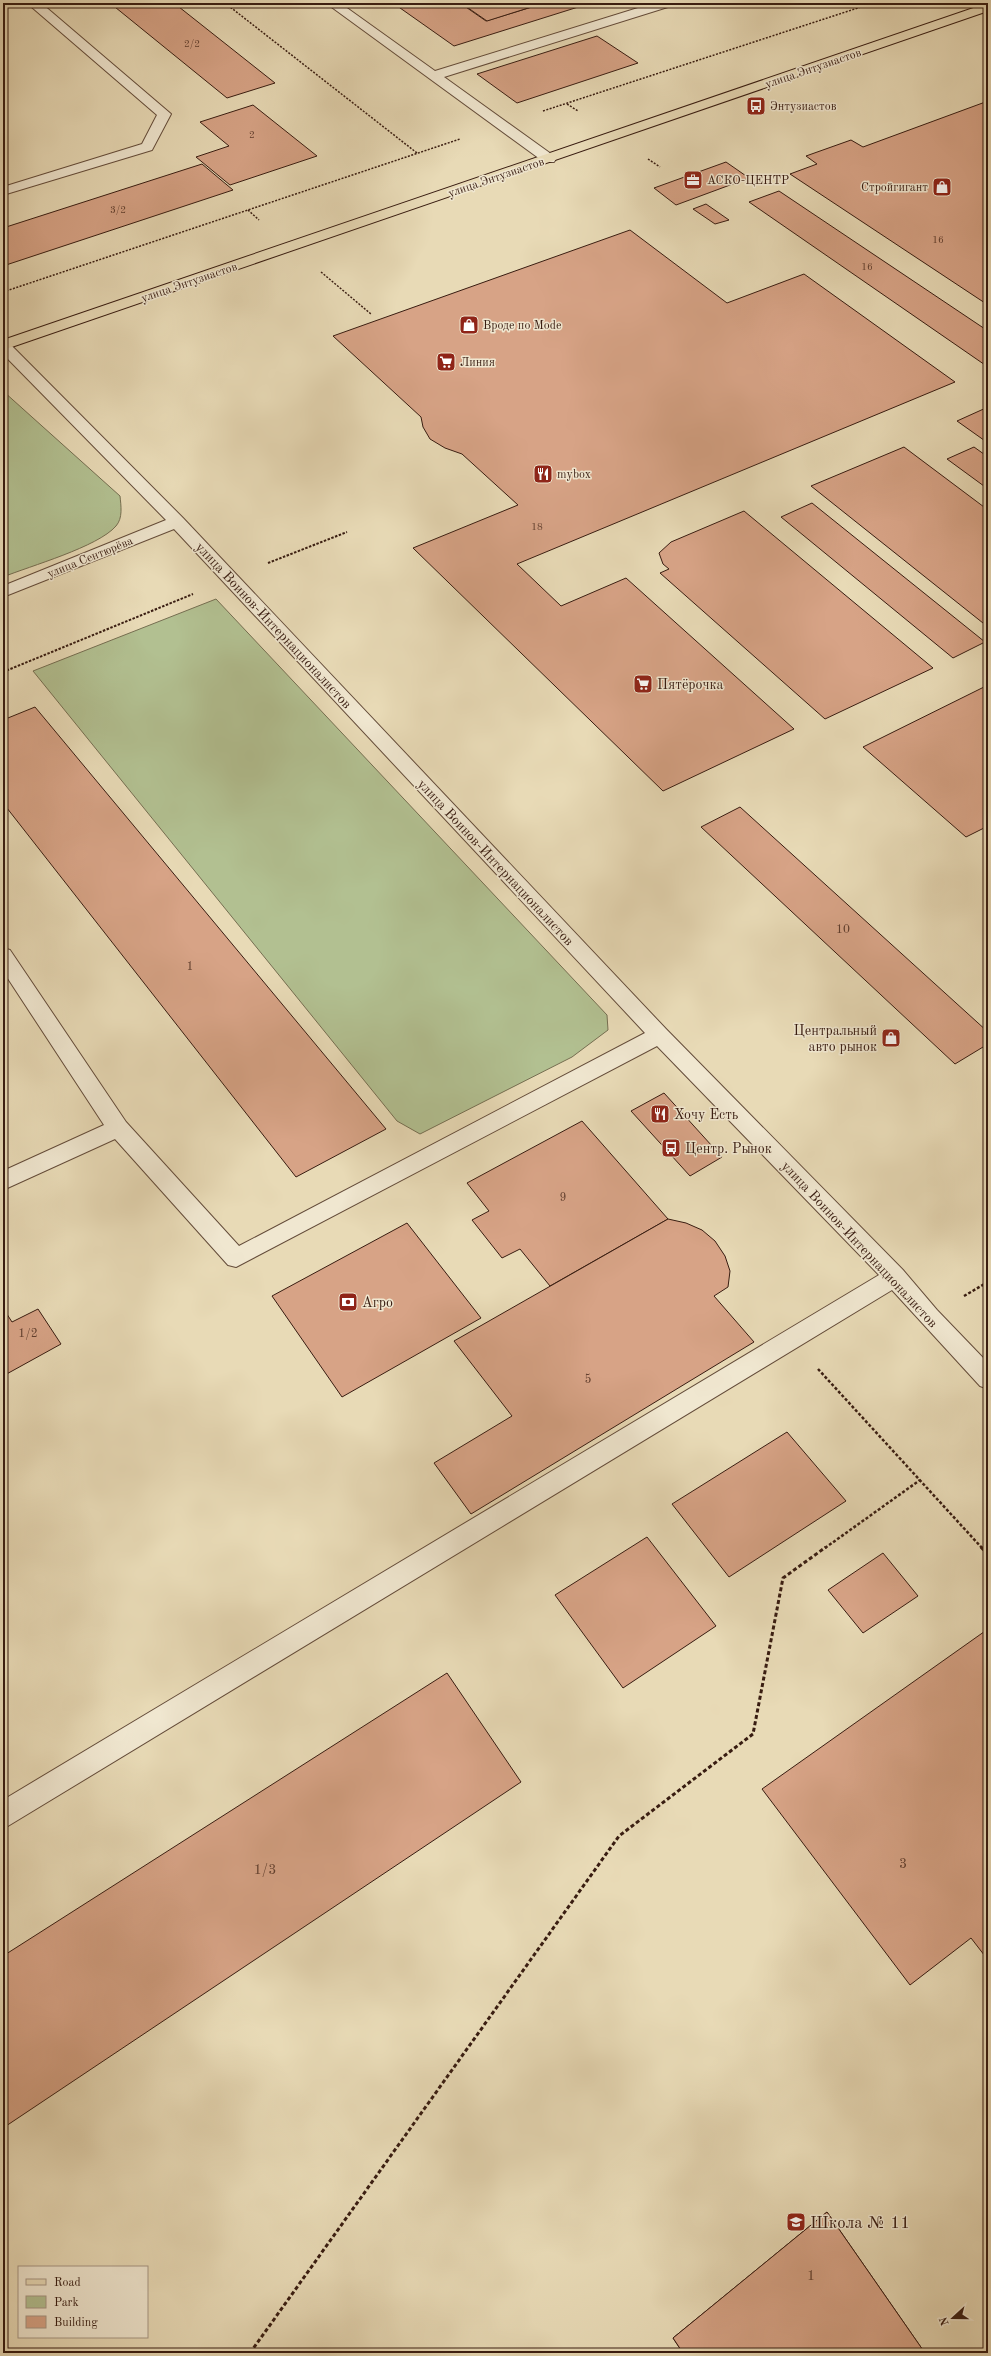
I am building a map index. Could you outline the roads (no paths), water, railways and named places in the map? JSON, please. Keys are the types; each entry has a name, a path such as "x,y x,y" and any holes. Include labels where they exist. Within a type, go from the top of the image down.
{"main road":[{"name":"улица Энтузиастов","path":"3,345 548,160 988,7"}],"street":[{"path":"3,192 147,147 164,114 33,3"},
{"path":"332,3 503,125 548,160"},
{"path":"434,76 667,3"},
{"name":"улица Воинов-Интернационалистов","path":"3,345 177,522 659,1035 895,1277 929,1318 988,1379"},
{"name":"улица Сентюрёва","path":"3,592 177,522"},
{"path":"3,955 118,1128 236,1258 659,1035"},
{"path":"3,1181 118,1128"},
{"path":"3,1815 895,1277"}],"place":[{"name":"Энтузиастов","path":"756,106"},
{"name":"АСКО-ЦЕНТР","path":"693,180"},
{"name":"Стройгигант","path":"942,187"},
{"name":"Вроде по Mode","path":"469,325"},
{"name":"Линия","path":"446,362"},
{"name":"mybox","path":"543,474"},
{"name":"Пятёрочка","path":"643,684"},
{"name":"Центральный авто рынок","path":"891,1038"},
{"name":"Хочу Есть","path":"660,1114"},
{"name":"Центр. Рынок","path":"671,1148"},
{"name":"Агро","path":"348,1302"},
{"name":"Школа № 11","path":"796,2222"}]}
